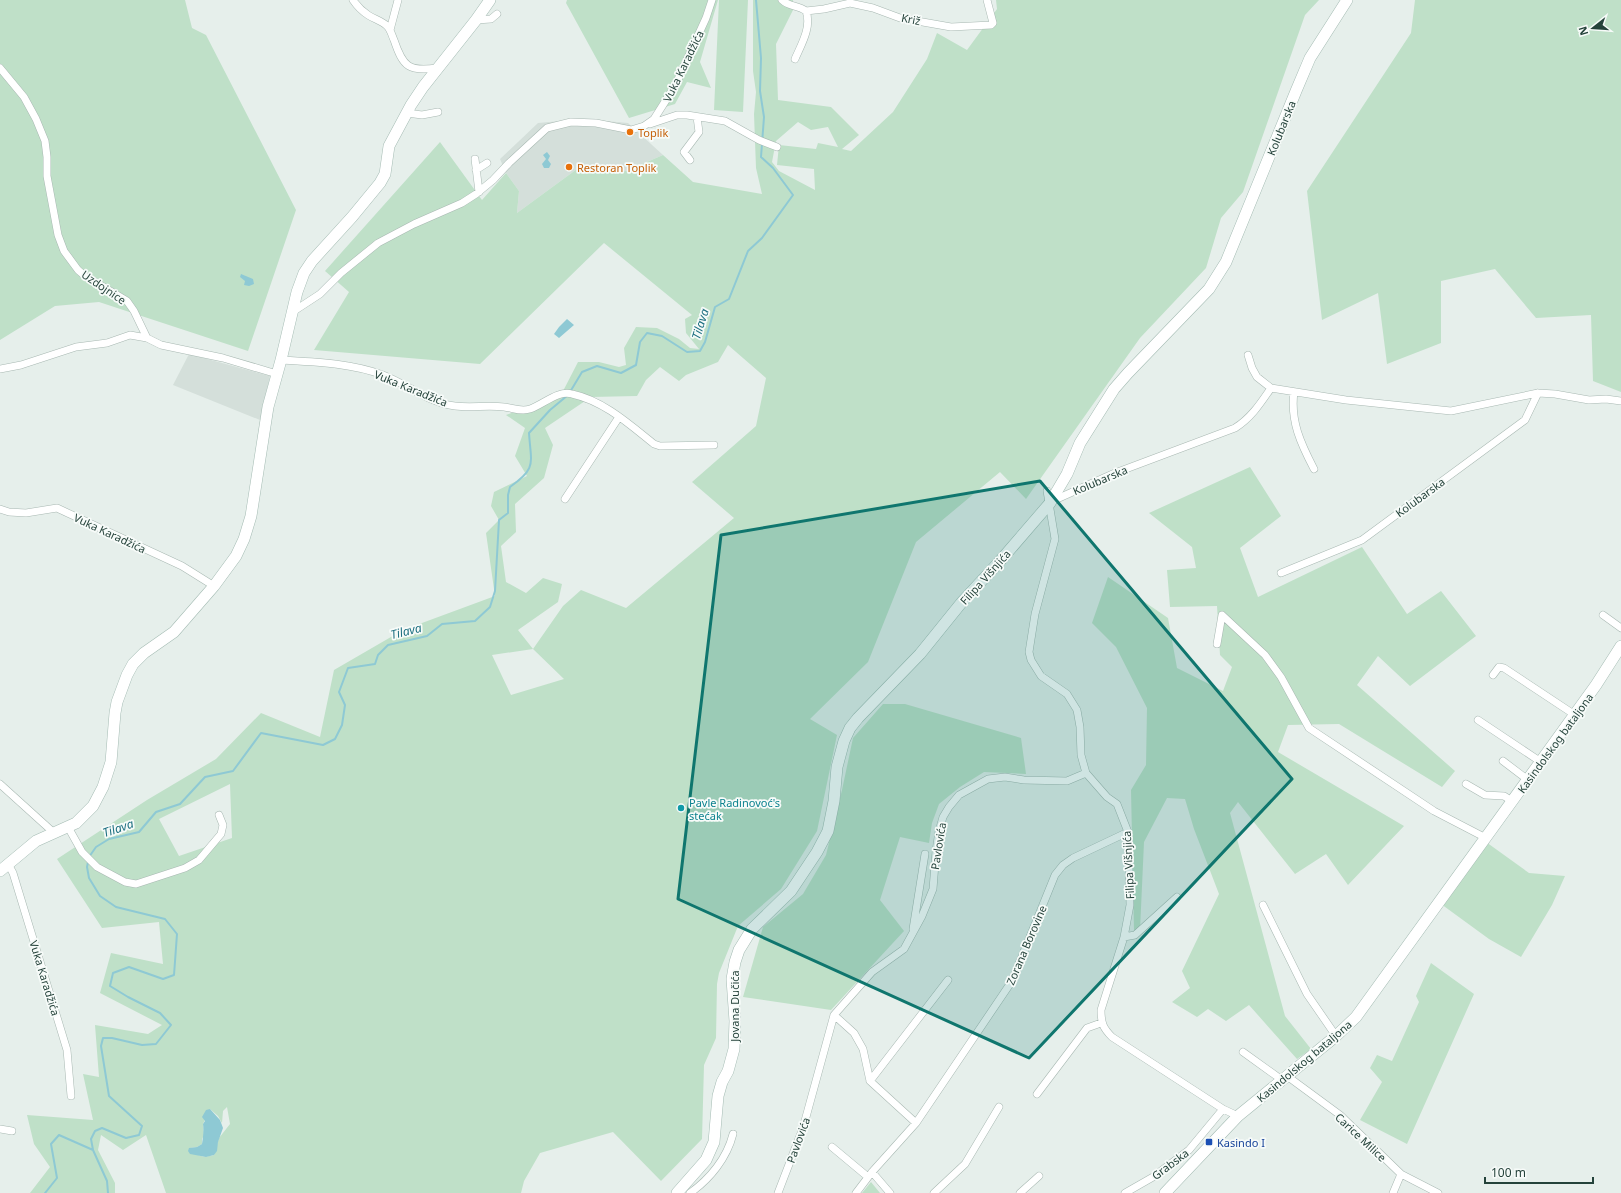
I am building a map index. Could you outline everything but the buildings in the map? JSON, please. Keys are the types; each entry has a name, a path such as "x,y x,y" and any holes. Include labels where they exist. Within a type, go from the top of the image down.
{"street":[{"path":"353,0 358,7 368,15 387,25 398,53 406,64 420,70 437,68"},
{"path":"390,30 398,0"},
{"name":"Vuka Karadžića","path":"70,1096 67,1050 13,873 4,867 36,841 53,832 76,823 93,806 103,787 111,762 117,702 127,675 133,664 144,653 174,632 214,586 236,556 244,538 250,516 268,407 292,313 304,273 312,261 380,184 385,174 389,146 407,113 423,87 490,0"},
{"name":"Vuka Karadžića","path":"644,126 654,119 675,86 706,18 712,0"},
{"path":"782,0 788,6 800,7 806,11 808,16 807,32 795,59"},
{"name":"Križ","path":"806,11 824,9 850,3 873,8 900,18 951,27 974,27 992,25 993,23 987,0"},
{"name":"Kolubarska","path":"1050,503 1067,474 1080,443 1114,389 1209,289 1226,262 1310,58 1347,0"},
{"path":"476,20 491,19 498,14"},
{"name":"Uzdojnice","path":"0,68 24,98 36,119 45,141 47,176 51,202 58,235 64,251 78,270 85,276 127,301 134,310 147,338"},
{"path":"407,113 422,115 438,112"},
{"name":"Vuka Karadžića","path":"292,313 320,294 378,243 402,230 462,203 479,192 547,128 571,122 596,123 631,130 677,115 687,115 725,121 758,140 777,148"},
{"path":"690,160 684,152 699,132 697,117"},
{"path":"475,159 479,192"},
{"path":"476,170 487,162"},
{"path":"0,369 21,365 76,347 108,343 130,335 147,338 161,346 223,358 277,374"},
{"path":"1248,355 1252,368 1258,378 1270,388 1346,400 1451,411 1538,393 1556,394 1590,400 1606,399 1621,401"},
{"name":"Vuka Karadžića","path":"281,360 343,365 364,370 383,375 442,403 456,406 504,407 519,410 528,409 560,394 570,393 598,402 619,416 654,444 660,446 714,444"},
{"name":"Kolubarska","path":"1050,503 1115,473 1235,428 1246,421 1270,388"},
{"path":"1294,392 1292,406 1296,432 1314,469"},
{"name":"Kolubarska","path":"1281,574 1362,540 1525,420 1538,393"},
{"path":"565,499 619,416"},
{"path":"1047,491 1055,539 1035,614 1029,652 1031,660 1041,676 1067,694 1077,710 1079,715 1082,755 1086,774"},
{"name":"Filipa Višnjića","path":"844,741 850,728 858,718 920,654 962,602 1050,503"},
{"name":"Vuka Karadžića","path":"0,509 9,512 26,513 57,508 182,566 214,586"},
{"path":"1217,644 1222,615 1265,655 1281,677 1309,728 1434,811 1486,838"},
{"path":"1603,615 1621,628"},
{"name":"Kasindolskog bataljona","path":"1165,1193 1238,1116 1336,1036 1356,1017 1575,715 1621,646"},
{"path":"1493,675 1499,667 1504,668 1575,715"},
{"path":"1478,720 1540,762"},
{"name":"Jovana Dučića","path":"678,1193 706,1160 714,1142 718,1096 722,1082 728,1072 734,1049 735,1021 732,979 739,950 752,928 792,891 821,845 828,831 834,801 837,767 844,741"},
{"path":"1503,761 1528,780"},
{"name":"Filipa Višnjića","path":"1086,774 1107,797 1117,804 1128,832 1130,905 1124,937 1101,1010 1101,1023"},
{"name":"Pavlovića","path":"778,1193 803,1128 834,1015 872,972 904,949 922,916 933,889 936,851 943,817 960,795 988,779 1005,778 1067,781 1086,774"},
{"path":"0,784 53,832"},
{"path":"1466,784 1485,795 1504,796 1512,802"},
{"path":"68,827 91,862 97,867 130,884 136,884 185,868 199,860 221,834 223,829 219,815"},
{"name":"Zorana Borovine","path":"856,1193 870,1174 916,1123 1012,981 1055,875 1063,865 1074,858 1128,832"},
{"name":"Pavlovića","path":"912,935 925,854"},
{"path":"1124,937 1135,935 1177,897"},
{"path":"1263,905 1307,994 1336,1036"},
{"path":"870,1081 948,980"},
{"path":"834,1015 854,1033 863,1049 870,1081 916,1123"},
{"path":"1037,1094 1087,1028 1101,1023 1104,1030 1112,1037 1223,1109 1238,1116"},
{"name":"Carice Milice","path":"1243,1052 1340,1115 1401,1174 1438,1193"},
{"path":"934,1193 965,1164 999,1107"},
{"name":"Grabska","path":"1125,1193 1153,1177 1189,1150 1223,1109"},
{"path":"0,1129 12,1131"},
{"path":"690,1193 704,1182 720,1163 731,1142 733,1134"},
{"path":"832,1147 870,1174 890,1193"},
{"path":"1393,1193 1401,1174"},
{"path":"1020,1193 1039,1176"}],"highlighted area":[{"path":"1040,481 1292,779 1029,1058 678,899 721,535"}],"shaded area":[{"name":"Restoran Toplik","path":"583,119 628,123 663,155 626,171 577,169 517,213 519,191 506,173 500,159 538,123"},
{"path":"189,354 270,376 260,420 173,385"}],"green space":[{"path":"0,0 185,0 192,28 206,35 296,210 248,351 99,302 55,306 0,340"},
{"path":"567,0 718,0 700,62 711,88 687,82 675,104 629,118 566,3"},
{"path":"719,0 748,0 743,112 714,110"},
{"path":"753,0 793,0 793,10 776,44 778,100 831,107 859,135 842,149 851,151 893,112 927,59 937,33 967,50 997,9 996,0 1319,0 1305,15 1243,192 1221,218 1206,268 1140,338 1026,499 1000,472 916,542 868,662 810,719 837,735 817,831 781,889 738,926 719,973 717,984 716,1038 704,1065 702,1139 661,1181 613,1132 540,1153 524,1181 521,1193 166,1193 146,1135 123,1150 101,1135 98,1150 115,1183 115,1193 30,1193 50,1167 34,1144 27,1115 93,1120 83,1074 99,1077 95,1025 148,1034 162,1025 100,993 111,953 163,964 159,922 102,928 57,859 147,800 216,759 261,713 320,737 334,670 403,630 495,596 486,533 499,520 491,506 494,492 527,476 515,456 525,428 506,415 561,395 578,362 599,362 619,367 626,365 624,348 636,327 657,328 679,339 690,348 699,349 686,333 685,319 692,315 604,243 480,364 314,350 349,292 325,271 440,142 482,200 506,173 519,191 517,213 577,169 626,171 663,155 693,182 762,194 756,168 754,114 756,92 753,71","holes":["798,122 811,130 828,127 838,147 818,143 816,149 779,145 777,165 814,169 815,190 779,171 772,162 776,141","728,345 766,378 756,426 692,482 734,518 626,608 581,590 563,606 533,649 518,630 558,602 562,584 543,578 526,593 506,582 501,546 516,532 515,504 544,478 553,445 545,428 591,397 637,396 646,380 660,367 679,381 686,375 718,362","533,649 564,679 511,695 492,655","230,784 232,838 179,856 159,819","227,1107 230,1124 219,1138 214,1155 201,1156 190,1148 197,1147 202,1144 204,1135 203,1124 210,1109 218,1116 222,1123 223,1111"]},
{"path":"1415,0 1621,0 1621,392 1593,381 1591,315 1536,318 1495,269 1441,281 1441,343 1387,364 1378,293 1322,320 1307,191 1411,33"},
{"path":"1250,467 1281,516 1240,548 1258,597 1362,547 1407,614 1441,591 1476,636 1410,686 1378,656 1357,685 1455,771 1442,787 1339,724 1288,725 1278,752 1404,826 1348,885 1326,854 1295,874 1238,802 1230,813 1285,1016 1311,1049 1297,1059 1249,1005 1226,1021 1208,1009 1197,1017 1172,1002 1190,988 1182,971 1219,894 1194,829 1185,799 1167,798 1144,842 1140,930 1134,930 1131,790 1146,765 1147,708 1116,647 1092,623 1108,577 1168,618 1177,668 1223,691 1232,667 1220,655 1217,606 1170,607 1167,570 1196,568 1192,547 1149,513"},
{"path":"883,704 905,704 1021,738 1026,774 984,772 960,787 939,804 932,823 929,843 900,837 880,900 904,931 831,1010 743,997 763,927 803,894 826,855 853,738"},
{"path":"1486,842 1529,873 1565,876 1552,905 1521,957 1489,939 1441,904"},
{"path":"1431,963 1474,994 1407,1144 1360,1120 1382,1082 1370,1068 1377,1055 1392,1061 1419,1002 1416,996"},
{"path":"871,1182 880,1193 862,1193"}],"water":[{"path":"547,152 550,156 548,160 551,164 549,168 544,168 542,164 546,159 543,155"},
{"path":"241,274 253,279 254,284 249,286 244,285 245,281 240,277"},
{"path":"567,319 574,325 559,338 554,334"},
{"path":"210,1109 220,1120 223,1128 218,1142 217,1151 214,1155 206,1157 190,1154 188,1151 189,1148 197,1147 202,1144 203,1124 205,1121 202,1117 206,1110"}],"waterway":[{"name":"Tilava","path":"570,392 582,372 597,366 621,373 636,365 640,342 647,333 662,336 687,352 700,351 705,342 715,307 729,299 748,251 762,238 793,195 773,168 761,157 764,117 760,91 761,58 756,0"},
{"name":"Tilava","path":"89,857 96,847 109,839 139,832 156,812 180,804 205,777 233,771 261,733 323,745 335,739 342,725 345,705 339,692 348,668 375,664 378,655 388,645 427,636 442,624 475,621 490,607 495,591 499,520 508,513 508,495 510,487 525,475 528,470 531,459 529,433 550,410 568,395"},
{"name":"Tilava","path":"45,1193 57,1178 51,1144 59,1135 93,1150 91,1139 95,1131 102,1128 126,1138 139,1135 142,1126 109,1096 101,1046 103,1038 112,1038 142,1045 156,1044 171,1025 160,1013 110,986 113,973 129,967 163,979 174,975 177,934 165,919 116,907 100,896 89,878 87,867 88,862"},
{"name":"Tilava","path":"93,1150 107,1181 108,1193"}],"place":[{"name":"Toplik","path":"630,132"},
{"name":"Restoran Toplik","path":"569,167"},
{"name":"Pavle Radinovoć's stećak","path":"681,808"},
{"name":"Kasindo I","path":"1209,1142"}]}
